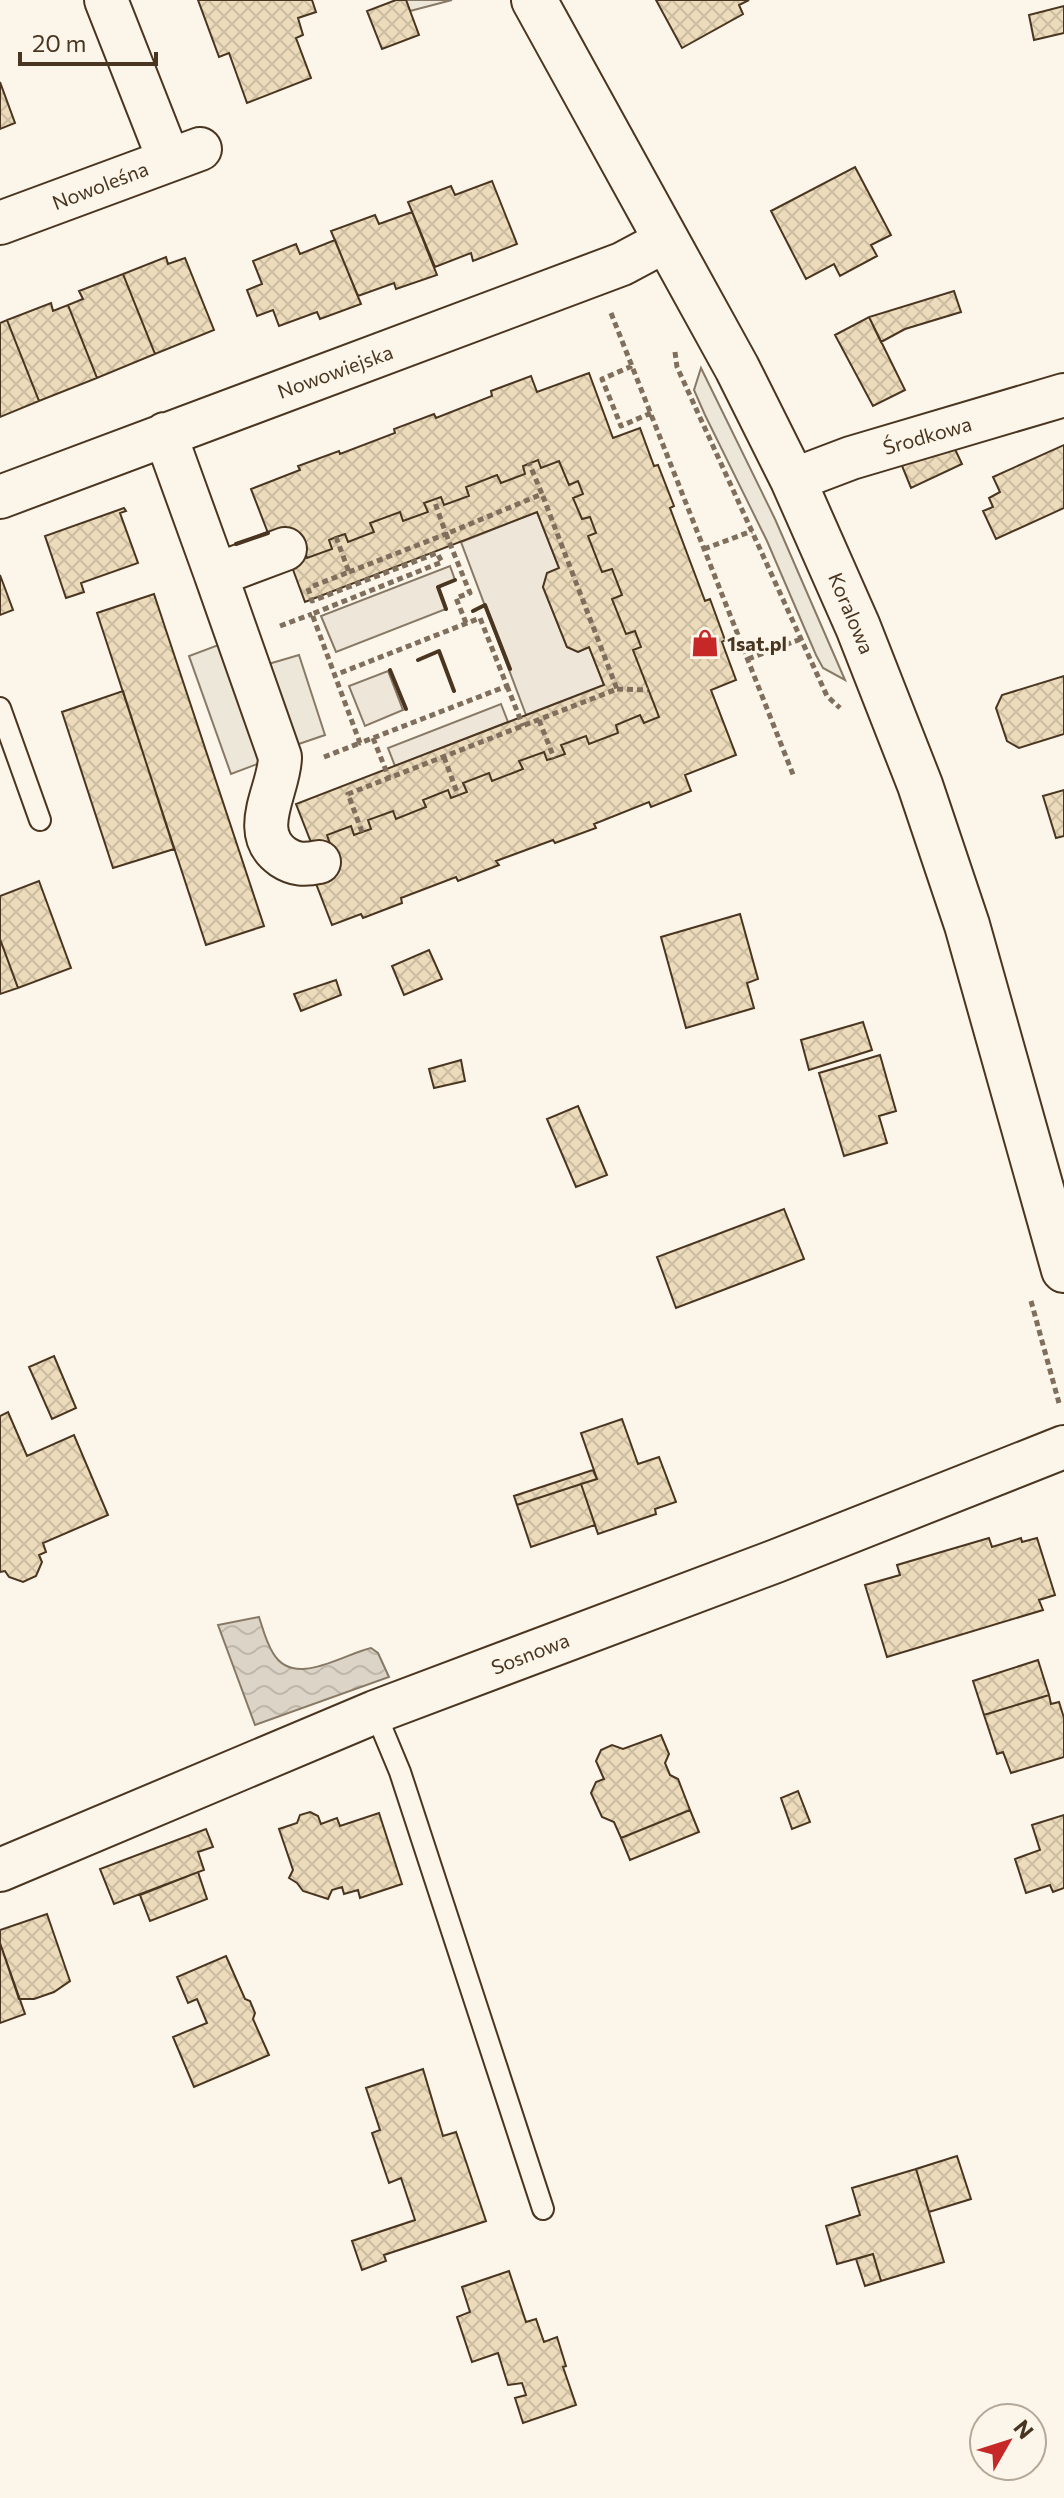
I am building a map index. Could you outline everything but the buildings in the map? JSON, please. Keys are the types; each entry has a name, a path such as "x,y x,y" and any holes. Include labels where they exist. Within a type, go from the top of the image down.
{"street":[{"name":"Nowoleśna","path":"0,223 184,154 106,0"},
{"name":"Koralowa","path":"534,0 737,368 793,480 858,627 926,804 986,989 1064,1270"},
{"name":"Nowowiejska","path":"0,497 622,264 667,240"},
{"name":"Środkowa","path":"793,480 860,455 1064,395"},
{"path":"165,434 280,757 280,772 268,804 267,835 275,851 284,858 306,865 319,862"},
{"path":"216,575 285,549"},
{"name":"Sosnowa","path":"0,1870 375,1712 776,1561 1064,1447"}],"lane":[{"path":"0,708 40,820"},
{"path":"375,1712 400,1772 543,2209"}],"path":[{"path":"617,329 794,777"},
{"path":"674,343 677,367 827,696 845,713"},
{"path":"632,366 602,379 621,426 651,413"},
{"path":"529,463 617,689"},
{"path":"349,572 542,494"},
{"path":"434,500 470,593 456,598 466,623"},
{"path":"704,549 752,531"},
{"path":"308,588 312,601 437,553 442,562 312,614 360,743 507,686"},
{"path":"335,675 480,618 523,726"},
{"path":"748,659 801,639"},
{"path":"362,832 348,794 617,689 648,690"},
{"path":"539,720 554,758"},
{"path":"373,738 389,778"},
{"path":"444,757 458,795"},
{"path":"1031,1298 1060,1404"}],"shaded area":[{"path":"406,0 452,0 410,11"},
{"path":"701,368 775,519 845,680 823,668 816,655 767,541 705,415 694,390"},
{"path":"537,512 559,568 543,587 567,647 578,652 589,647 604,685 526,715 461,542"},
{"path":"450,566 455,580 438,587 446,609 336,652 321,616"},
{"path":"221,644 260,763 231,774 189,656"},
{"path":"299,655 325,735 293,746 265,665"},
{"path":"388,671 403,710 365,726 349,686"},
{"path":"501,704 508,722 395,766 388,748"}],"water":[{"path":"259,1617 273,1653 282,1663 306,1669 371,1648 378,1653 389,1677 255,1725 218,1625"}],"wall":[{"path":"236,544 268,533"},
{"path":"446,609 438,587 455,580"},
{"path":"473,611 485,605 510,669"},
{"path":"418,660 439,651 454,691"},
{"path":"390,670 406,709"}],"place":[{"name":"1sat.pl","path":"705,643"}]}
